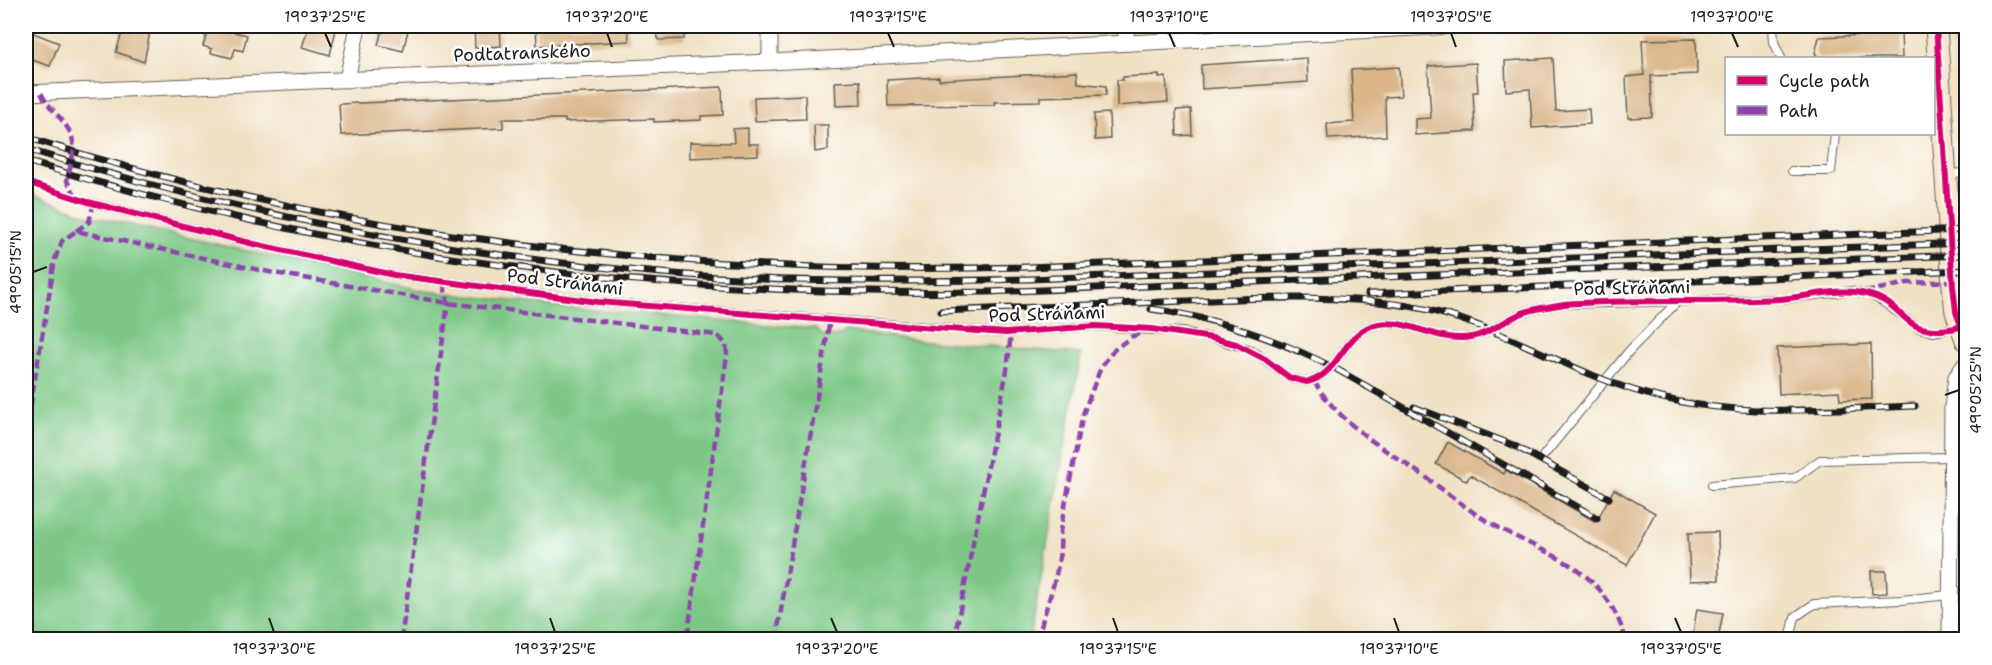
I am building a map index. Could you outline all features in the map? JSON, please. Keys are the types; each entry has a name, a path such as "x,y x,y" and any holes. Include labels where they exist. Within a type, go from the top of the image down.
{"street":[{"path":"347,80 358,26"},
{"path":"770,26 770,62"},
{"path":"1124,26 1128,44"},
{"name":"Podtatranského","path":"26,93 770,62 1452,26"},
{"name":"Pod Stráňami","path":"1936,26 1956,173 1953,286 1963,334"},
{"path":"1950,639 1950,457 1954,388 1956,377 1966,363"}],"lane":[{"path":"1773,26 1774,42 1781,57"},
{"path":"1791,171 1831,171 1835,135"},
{"name":"Pod Stráňami","path":"88,202 359,268 551,297 1006,333 1095,326 1182,332 1236,344 1259,355 1290,378 1307,382 1326,373 1352,338 1373,325 1394,324 1461,338 1483,334 1532,310 1564,304 1635,300 1676,303 1782,299 1850,291 1868,294 1882,301 1919,328 1933,332 1963,334"},
{"name":"Pod Stráňami","path":"1544,455 1629,350 1676,303"},
{"path":"1712,484 1795,478 1820,460 1950,457"},
{"path":"1790,639 1795,617 1814,604 1949,595"}],"shaded area":[{"path":"1951,26 1966,26 1966,184"}],"green space":[{"path":"26,192 87,215 425,291 582,309 816,329 823,336 835,337 847,331 915,340 1081,354 1030,639 26,639"}],"building":[{"path":"124,26 150,32 144,62 116,52"},
{"path":"209,26 247,35 243,51 235,49 232,58 211,53 212,49 203,46"},
{"path":"309,26 336,30 330,55 302,47"},
{"path":"383,26 409,26 403,51 378,45"},
{"path":"474,26 500,26 501,46 475,48"},
{"path":"536,26 628,26 629,41 537,46"},
{"path":"657,26 683,26 684,39 658,40"},
{"path":"1901,29 1902,57 1818,57 1815,53 1819,37 1866,35 1866,31"},
{"path":"31,32 59,43 50,66 26,58 26,47"},
{"path":"1696,39 1697,74 1651,76 1652,117 1628,118 1626,77 1644,75 1642,40"},
{"path":"1307,58 1308,82 1202,89 1201,65"},
{"path":"1553,58 1556,111 1589,109 1590,124 1532,128 1530,89 1506,91 1505,61"},
{"path":"1476,63 1478,92 1473,92 1475,131 1415,135 1415,119 1431,118 1428,66"},
{"path":"1399,67 1401,96 1385,97 1386,136 1328,139 1327,124 1354,122 1351,70"},
{"path":"1077,72 1078,83 1106,86 1106,95 1040,97 1040,101 994,102 995,105 888,106 887,80 939,77 939,80"},
{"path":"1159,75 1159,78 1166,77 1168,102 1117,106 1117,80 1123,80 1123,77"},
{"path":"860,81 861,105 836,106 835,82"},
{"path":"722,87 723,115 701,116 701,120 565,122 565,119 503,119 503,128 341,135 339,104"},
{"path":"805,95 806,119 755,121 754,97"},
{"path":"1191,109 1192,135 1177,136 1176,110"},
{"path":"1109,113 1110,139 1095,140 1094,114"},
{"path":"814,125 828,125 828,150 815,152"},
{"path":"748,128 748,144 758,144 758,155 690,158 690,142 734,143 733,129"},
{"path":"1871,344 1872,399 1840,400 1839,391 1779,394 1777,348"},
{"path":"1448,442 1504,474 1506,470 1596,522 1614,489 1655,513 1627,565 1470,475 1467,481 1436,464"},
{"path":"1718,532 1719,580 1690,581 1688,533"},
{"path":"1871,571 1886,571 1887,593 1872,594"},
{"path":"1697,609 1723,613 1718,639 1692,639"}],"railway":[{"path":"26,137 148,173 272,202 396,226 521,244 647,257 774,265 901,269 1028,267 1966,230"},
{"path":"26,149 188,194 353,230 519,257 730,278 858,281 1029,279 1966,243"},
{"path":"26,161 145,195 264,224 382,247 501,265 620,279 740,287 862,292 986,292 1966,255"},
{"path":"1368,294 1966,270"},
{"path":"941,311 1270,298 1325,298 1381,302 1440,313 1469,322 1584,372 1643,393 1677,401 1710,406 1778,410 1915,406"},
{"path":"1151,309 1200,318 1247,331 1315,359 1597,518"},
{"path":"1414,407 1513,445 1609,498"}],"marked path":[{"path":"41,93 71,135 73,151 67,181 77,198"},
{"path":"76,231 89,222 94,203"},
{"path":"26,433 55,259 62,241 76,231 269,272 448,303 717,335 726,344 727,355 687,640"},
{"path":"401,640 448,303 443,281"},
{"path":"1865,292 1908,283 1952,281"},
{"path":"776,640 830,319"},
{"path":"1037,640 1059,559 1060,531 1083,414 1101,367 1114,350 1131,337 1144,332"},
{"path":"954,640 1007,370 1011,333"},
{"path":"1314,381 1337,411 1380,447 1485,520 1574,567 1590,580 1604,595 1616,615 1626,640"}],"cycle path":[{"path":"1936,26 1953,286 1956,312 1966,340"},
{"path":"26,182 88,202 254,244 394,275 598,302 907,326 1006,333 1095,326 1152,329 1236,344 1265,359 1290,378 1307,382 1326,372 1353,339 1361,331 1371,326 1393,323 1438,335 1461,338 1485,333 1525,312 1564,304 1780,299 1834,292 1856,292 1880,299 1891,305 1907,320 1926,329 1940,330 1960,327"}]}
